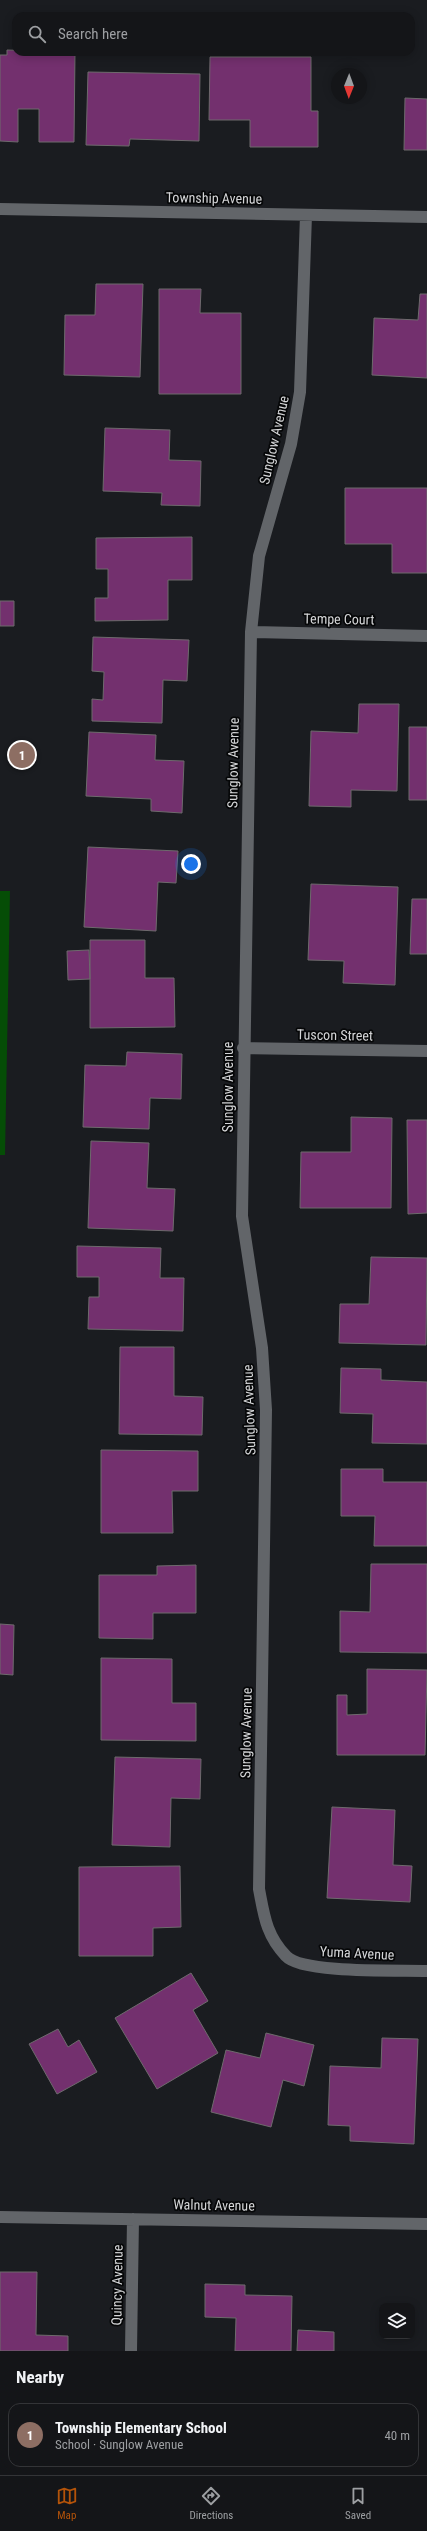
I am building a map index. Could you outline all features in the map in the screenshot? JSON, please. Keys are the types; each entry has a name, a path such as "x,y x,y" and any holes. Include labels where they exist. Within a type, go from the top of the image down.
{"street":[{"name":"Township Avenue","path":"0,209 427,217"},
{"name":"Sunglow Avenue","path":"286,1957 265,1926 259,1889 266,1410 262,1348 242,1216 243,1048 251,632 259,556 291,444 300,392 306,215"},
{"name":"Tempe Court","path":"251,632 427,636"},
{"name":"Tuscon Street","path":"243,1048 427,1051"},
{"name":"Yuma Avenue","path":"286,1957 312,1966 340,1969 427,1971"},
{"name":"Walnut Avenue","path":"0,2216 427,2224"},
{"name":"Quincy Avenue","path":"131,2351 133,2219"}],"green space":[{"path":"0,891 10,891 5,1155 0,1155"}],"building":[{"path":"7,50 12,50 12,56 75,56 74,142 39,142 39,109 18,109 18,142 0,141 0,55 7,55"},
{"path":"210,57 311,57 311,111 318,111 318,147 250,147 250,120 209,120"},
{"path":"88,72 200,74 199,141 130,139 129,146 86,145"},
{"path":"405,98 427,99 427,150 404,150"},
{"path":"96,284 143,284 140,377 64,375 65,315 95,315"},
{"path":"159,289 201,289 200,313 241,313 241,394 159,394"},
{"path":"420,294 427,294 427,378 372,375 374,318 418,320"},
{"path":"105,428 170,430 169,460 201,461 200,506 161,505 162,493 103,491"},
{"path":"345,488 427,488 427,573 392,573 392,544 345,544"},
{"path":"192,537 192,580 168,580 168,620 95,621 95,598 108,598 108,569 96,569 96,538"},
{"path":"0,601 14,601 14,626 0,626"},
{"path":"93,637 189,640 187,681 163,680 162,723 92,721 92,699 103,700 104,672 92,671"},
{"path":"359,704 399,704 397,791 351,790 351,807 309,806 311,731 358,733"},
{"path":"409,727 427,727 427,800 409,800"},
{"path":"89,732 156,735 155,760 184,761 182,813 151,811 151,799 86,796"},
{"path":"88,847 178,851 176,883 158,882 156,931 84,927"},
{"path":"311,884 398,887 395,985 343,983 344,961 308,960"},
{"path":"412,899 427,899 427,954 410,954"},
{"path":"90,940 145,940 145,978 174,978 175,1027 90,1028"},
{"path":"89,950 90,979 68,980 67,951"},
{"path":"127,1052 182,1054 181,1099 150,1098 149,1129 83,1127 85,1065 126,1066"},
{"path":"351,1117 392,1118 391,1208 300,1208 301,1152 351,1152"},
{"path":"407,1120 427,1120 427,1213 408,1214"},
{"path":"91,1141 149,1143 147,1188 175,1189 173,1231 88,1228"},
{"path":"77,1246 161,1248 160,1278 184,1278 183,1331 88,1329 89,1297 99,1297 99,1277 77,1277"},
{"path":"371,1257 427,1258 426,1345 339,1343 340,1304 369,1304"},
{"path":"120,1347 174,1347 174,1396 203,1397 202,1435 119,1434"},
{"path":"341,1368 381,1369 381,1380 427,1382 427,1444 372,1443 373,1414 340,1413"},
{"path":"101,1450 198,1451 198,1491 172,1491 173,1533 101,1533"},
{"path":"341,1469 383,1469 383,1482 427,1482 427,1546 374,1546 375,1516 341,1516"},
{"path":"371,1564 427,1564 427,1653 340,1652 340,1611 370,1612"},
{"path":"196,1565 196,1613 153,1613 153,1639 99,1638 99,1575 157,1575 157,1566"},
{"path":"0,1624 14,1625 13,1675 0,1674"},
{"path":"101,1658 172,1659 172,1703 196,1703 196,1741 101,1740"},
{"path":"367,1669 427,1670 425,1755 337,1755 337,1695 347,1695 347,1715 367,1714"},
{"path":"115,1757 201,1759 200,1799 171,1798 170,1847 112,1845"},
{"path":"332,1807 395,1810 393,1865 412,1866 410,1902 327,1898"},
{"path":"180,1866 181,1927 153,1928 153,1956 79,1956 79,1867"},
{"path":"191,1973 208,2001 193,2010 218,2053 157,2089 115,2018"},
{"path":"58,2029 68,2047 79,2040 97,2072 57,2094 29,2044"},
{"path":"266,2033 314,2045 304,2086 283,2080 271,2127 211,2112 226,2050 260,2058"},
{"path":"382,2038 418,2039 414,2144 350,2141 350,2126 328,2125 330,2066 381,2068"},
{"path":"0,2272 37,2272 36,2335 68,2336 68,2351 0,2351"},
{"path":"205,2284 245,2285 245,2295 292,2296 291,2351 235,2351 236,2318 205,2317"},
{"path":"298,2330 334,2332 334,2351 297,2351"}],"place":[{"name":"Township Elementary School","path":"22,755"}]}
